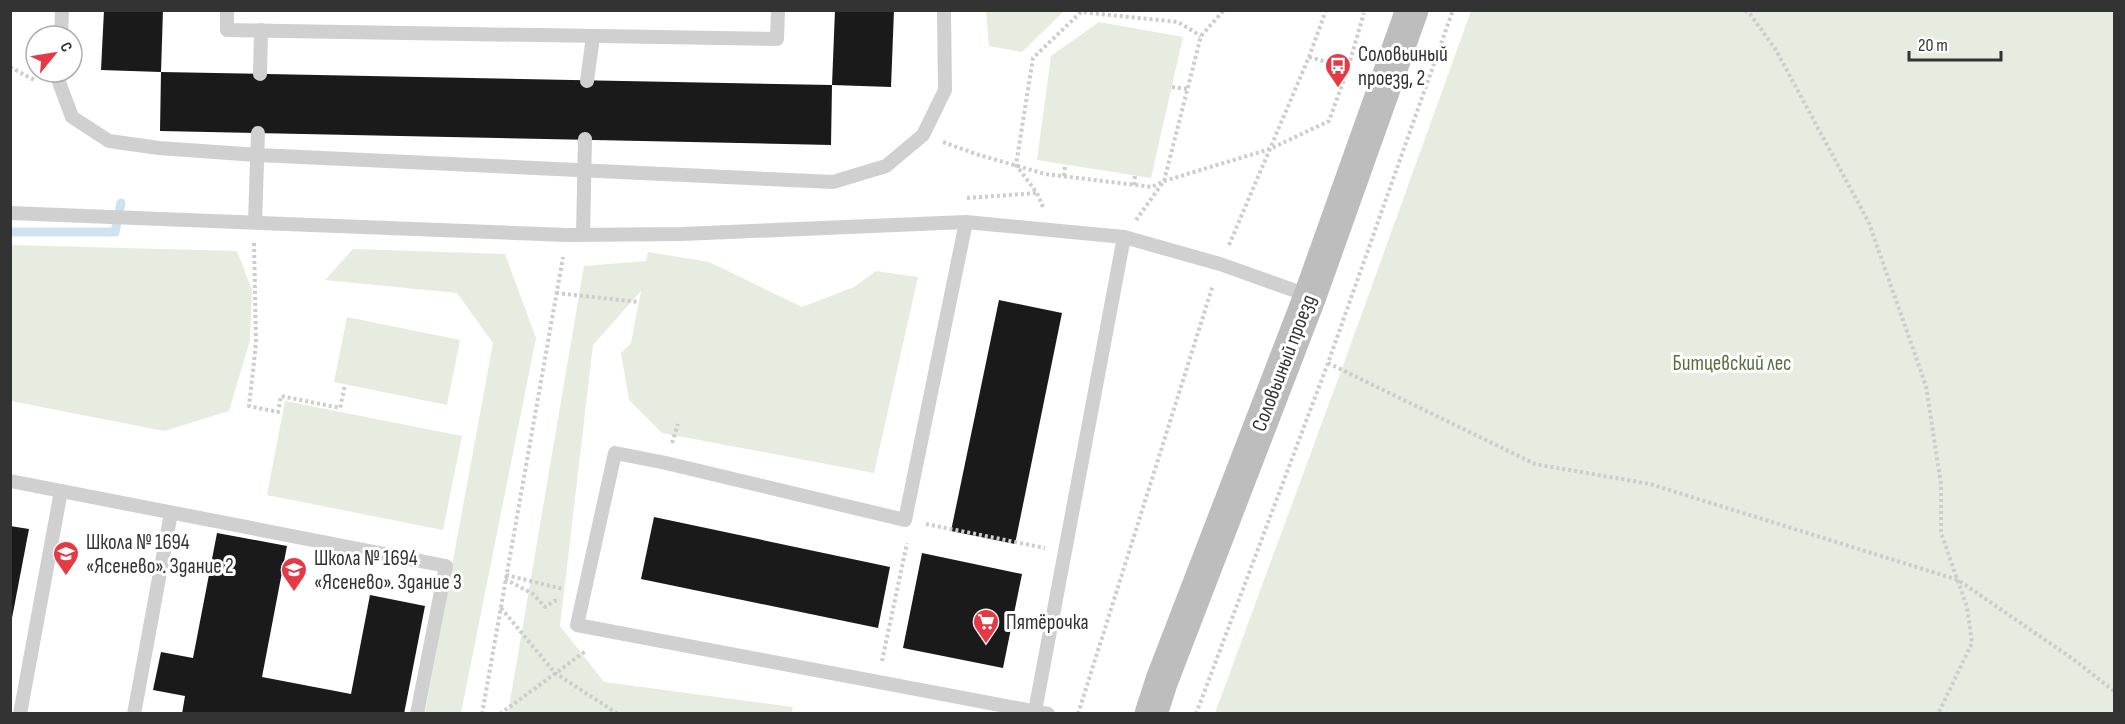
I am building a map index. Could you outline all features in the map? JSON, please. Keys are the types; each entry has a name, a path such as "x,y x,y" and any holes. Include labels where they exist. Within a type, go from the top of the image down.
{"street":[{"name":"Соловьиный проезд","path":"1151,714 1165,670 1310,296 1412,10"}],"lane":[{"path":"227,10 227,30 777,39 778,10"},
{"path":"60,84 72,117 109,141 159,148 258,156 833,182 886,166 923,135 945,90 944,10"},
{"path":"260,74 261,30"},
{"path":"587,81 593,36"},
{"path":"255,222 258,133"},
{"path":"583,235 585,139"},
{"path":"10,213 567,236 682,234 966,222 1124,237 1220,264 1310,296"},
{"path":"966,222 908,520 615,453 577,625 1042,712 1064,552 1124,237"},
{"path":"10,481 446,566 417,714"},
{"path":"20,714 61,491"},
{"path":"134,714 171,513"}],"path":[{"path":"1124,237 1164,181 1201,36 1224,10"},
{"path":"1078,714 1220,264 1309,57 1326,10"},
{"path":"1196,714 1328,363 1453,10"},
{"path":"1745,10 1776,50 1869,223 1926,386 1941,484 1941,533 1967,607 1971,644 1938,714"},
{"path":"1750,14 1755,10"},
{"path":"1053,230 1036,193 1016,165 1033,58 1081,12 1178,22 1201,36"},
{"path":"923,135 976,154 1045,174 1152,186 1270,149 1329,121 1364,13"},
{"path":"1309,57 1348,68"},
{"path":"1172,87 1187,89"},
{"path":"1064,176 1065,166"},
{"path":"1134,185 1136,176"},
{"path":"962,199 1036,193"},
{"path":"255,222 256,343 249,406 278,412 281,396 340,408 345,385"},
{"path":"482,714 567,236"},
{"path":"556,293 639,302"},
{"path":"1328,363 1535,464 1650,484 1958,580 2073,659 2115,691"},
{"path":"878,682 908,520 1064,552"},
{"path":"506,577 533,594 545,607 554,601 583,597"},
{"path":"506,577 583,597"},
{"path":"501,608 555,673 618,714"},
{"path":"500,714 612,632"}],"green space":[{"path":"986,10 1064,11 1022,52 989,46"},
{"name":"Битцевский лес","path":"1471,11 2114,11 2114,713 1215,713"},
{"path":"1099,22 1183,37 1151,178 1037,160 1051,56"},
{"path":"11,245 237,251 252,290 250,340 229,411 164,431 11,401"},
{"path":"353,249 505,254 536,338 461,713 425,713 493,343 457,293 325,280"},
{"path":"648,252 709,262 802,307 854,287 876,271 918,277 874,473 662,433 629,400 621,353 631,343 641,291 593,345 560,626 604,682 793,707 791,713 508,713 584,266 646,261"},
{"path":"347,317 460,340 447,405 334,382"},
{"path":"285,401 462,436 443,530 267,495"}],"building":[{"path":"104,10 163,10 161,72 101,70"},
{"path":"835,10 894,10 891,87 832,85"},
{"path":"161,72 832,85 831,145 160,131"},
{"path":"999,300 1062,313 1015,544 951,531"},
{"path":"654,517 890,567 878,628 641,579"},
{"path":"10,526 29,529 12,618 10,618"},
{"path":"217,533 287,546 262,677 351,694 370,595 425,606 404,714 263,714 254,712 254,714 182,714 185,696 153,690 161,652 193,658"},
{"path":"922,553 1022,574 1003,668 903,648"}],"waterway":[{"path":"10,232 115,232 121,203"}],"place":[{"name":"Соловьиный проезд, 2","path":"1338,89"},
{"name":"Школа № 1694 «Ясенево». Здание 2","path":"66,577"},
{"name":"Школа № 1694 «Ясенево». Здание 3","path":"294,593"},
{"name":"Пятёрочка","path":"986,645"}]}
